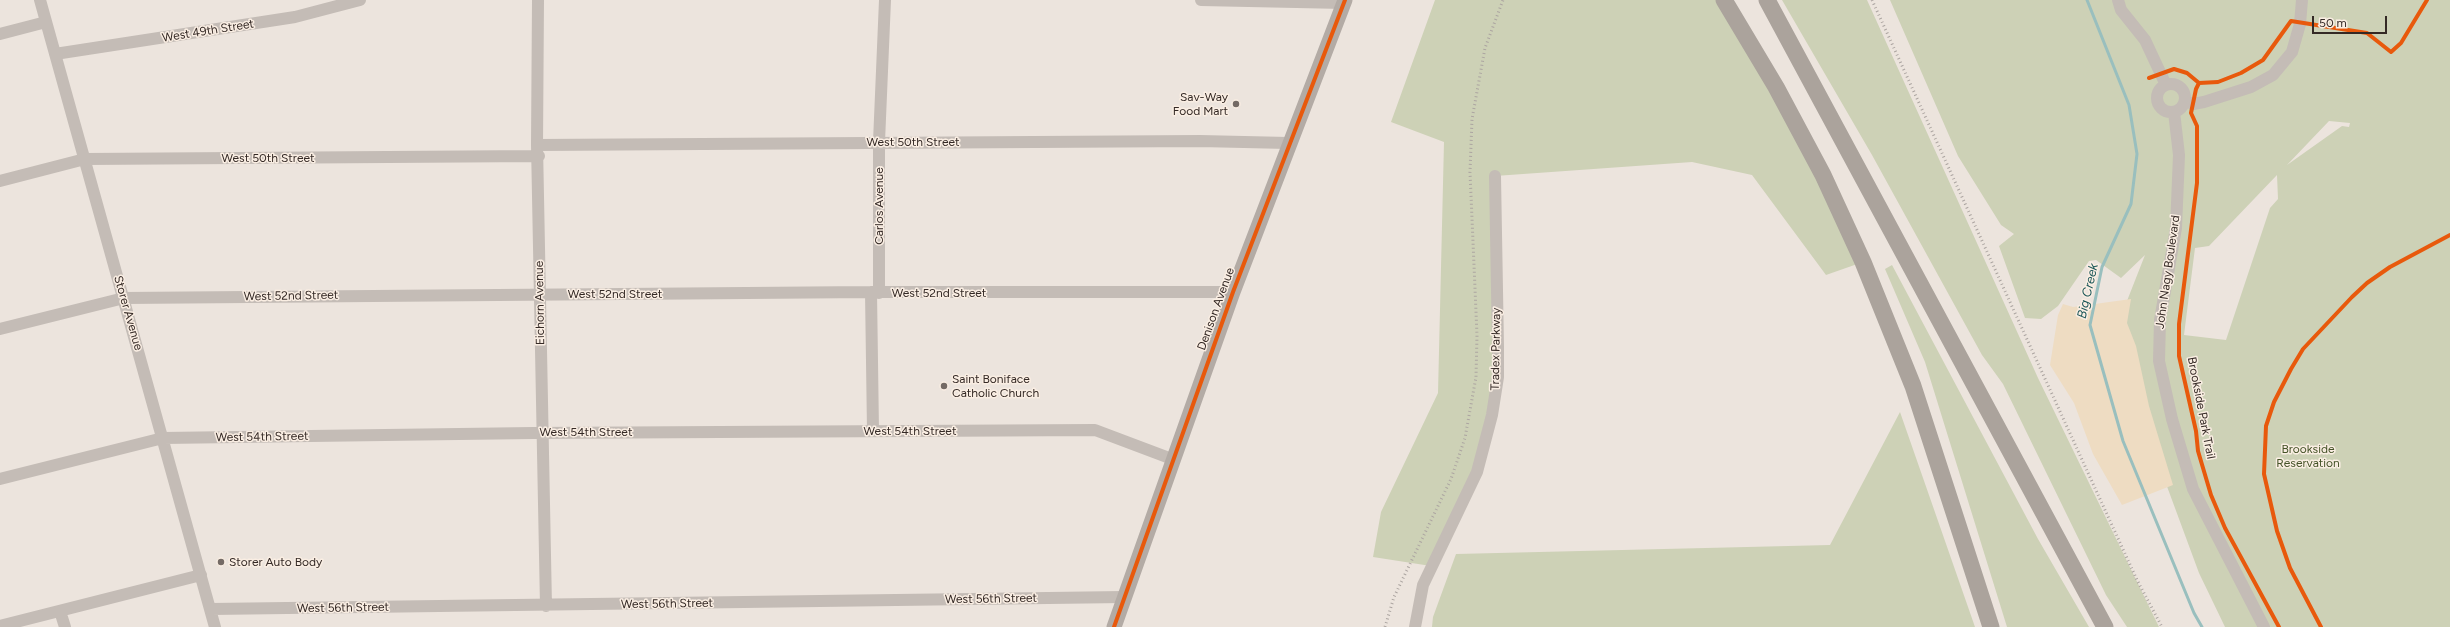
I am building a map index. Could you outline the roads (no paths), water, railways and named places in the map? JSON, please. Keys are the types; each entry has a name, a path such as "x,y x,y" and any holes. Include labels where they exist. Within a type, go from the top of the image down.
{"highway":[{"path":"1724,0 1776,88 1823,175 1863,262 1915,392 1991,627"},
{"path":"1759,0 1820,99"},
{"path":"1767,0 2106,627"}],"main road":[{"name":"Denison Avenue","path":"1114,627 1172,459 1233,292 1288,143 1344,2"}],"street":[{"name":"Storer Avenue","path":"40,0 202,575 215,627"},
{"name":"West 49th Street","path":"55,54 295,17 360,0"},
{"name":"Eichorn Avenue","path":"538,0 538,150 546,606"},
{"name":"Carlos Avenue","path":"873,431 875,292 884,0"},
{"path":"1201,0 1344,2"},
{"path":"2118,0 2121,10 2145,40 2166,85"},
{"path":"2185,101 2193,104 2204,102 2251,88 2273,76 2292,52 2300,24 2302,0"},
{"path":"0,34 46,22"},
{"path":"2166,85 2175,85 2182,89 2185,101 2181,108 2174,112 2165,110 2158,99 2160,91 2166,85"},
{"name":"John Nagy Boulevard","path":"2174,112 2179,155 2176,228 2160,320 2159,361 2172,419 2194,488 2264,627"},
{"name":"West 50th Street","path":"0,181 85,159 879,142 1202,141 1288,143"},
{"name":"Tradex Parkway","path":"1415,627 1423,585 1477,472 1492,415 1498,377 1494,176"},
{"name":"West 52nd Street","path":"0,330 124,298 875,292 1233,292"},
{"name":"West 54th Street","path":"0,479 163,438 542,433 1095,430 1172,459"},
{"path":"0,626 202,575"},
{"name":"West 56th Street","path":"211,609 546,606 1124,597"},
{"path":"60,611 65,627"}],"waterway":[{"name":"Big Creek","path":"2087,0 2129,105 2137,154 2131,204 2102,267 2090,325 2123,441 2194,613 2202,627"}],"railway":[{"path":"1385,627 1394,597 1451,479 1465,438 1476,377 1477,335 1470,172 1472,119 1485,48 1503,0"},
{"path":"1872,0 2137,580 2162,627"}],"place":[{"name":"Sav-Way Food Mart","path":"1236,104"},
{"name":"Saint Boniface Catholic Church","path":"944,386"},
{"name":"Storer Auto Body","path":"221,562"}],"park label":[{"name":"Brookside Reservation","path":"2308,456"}]}
